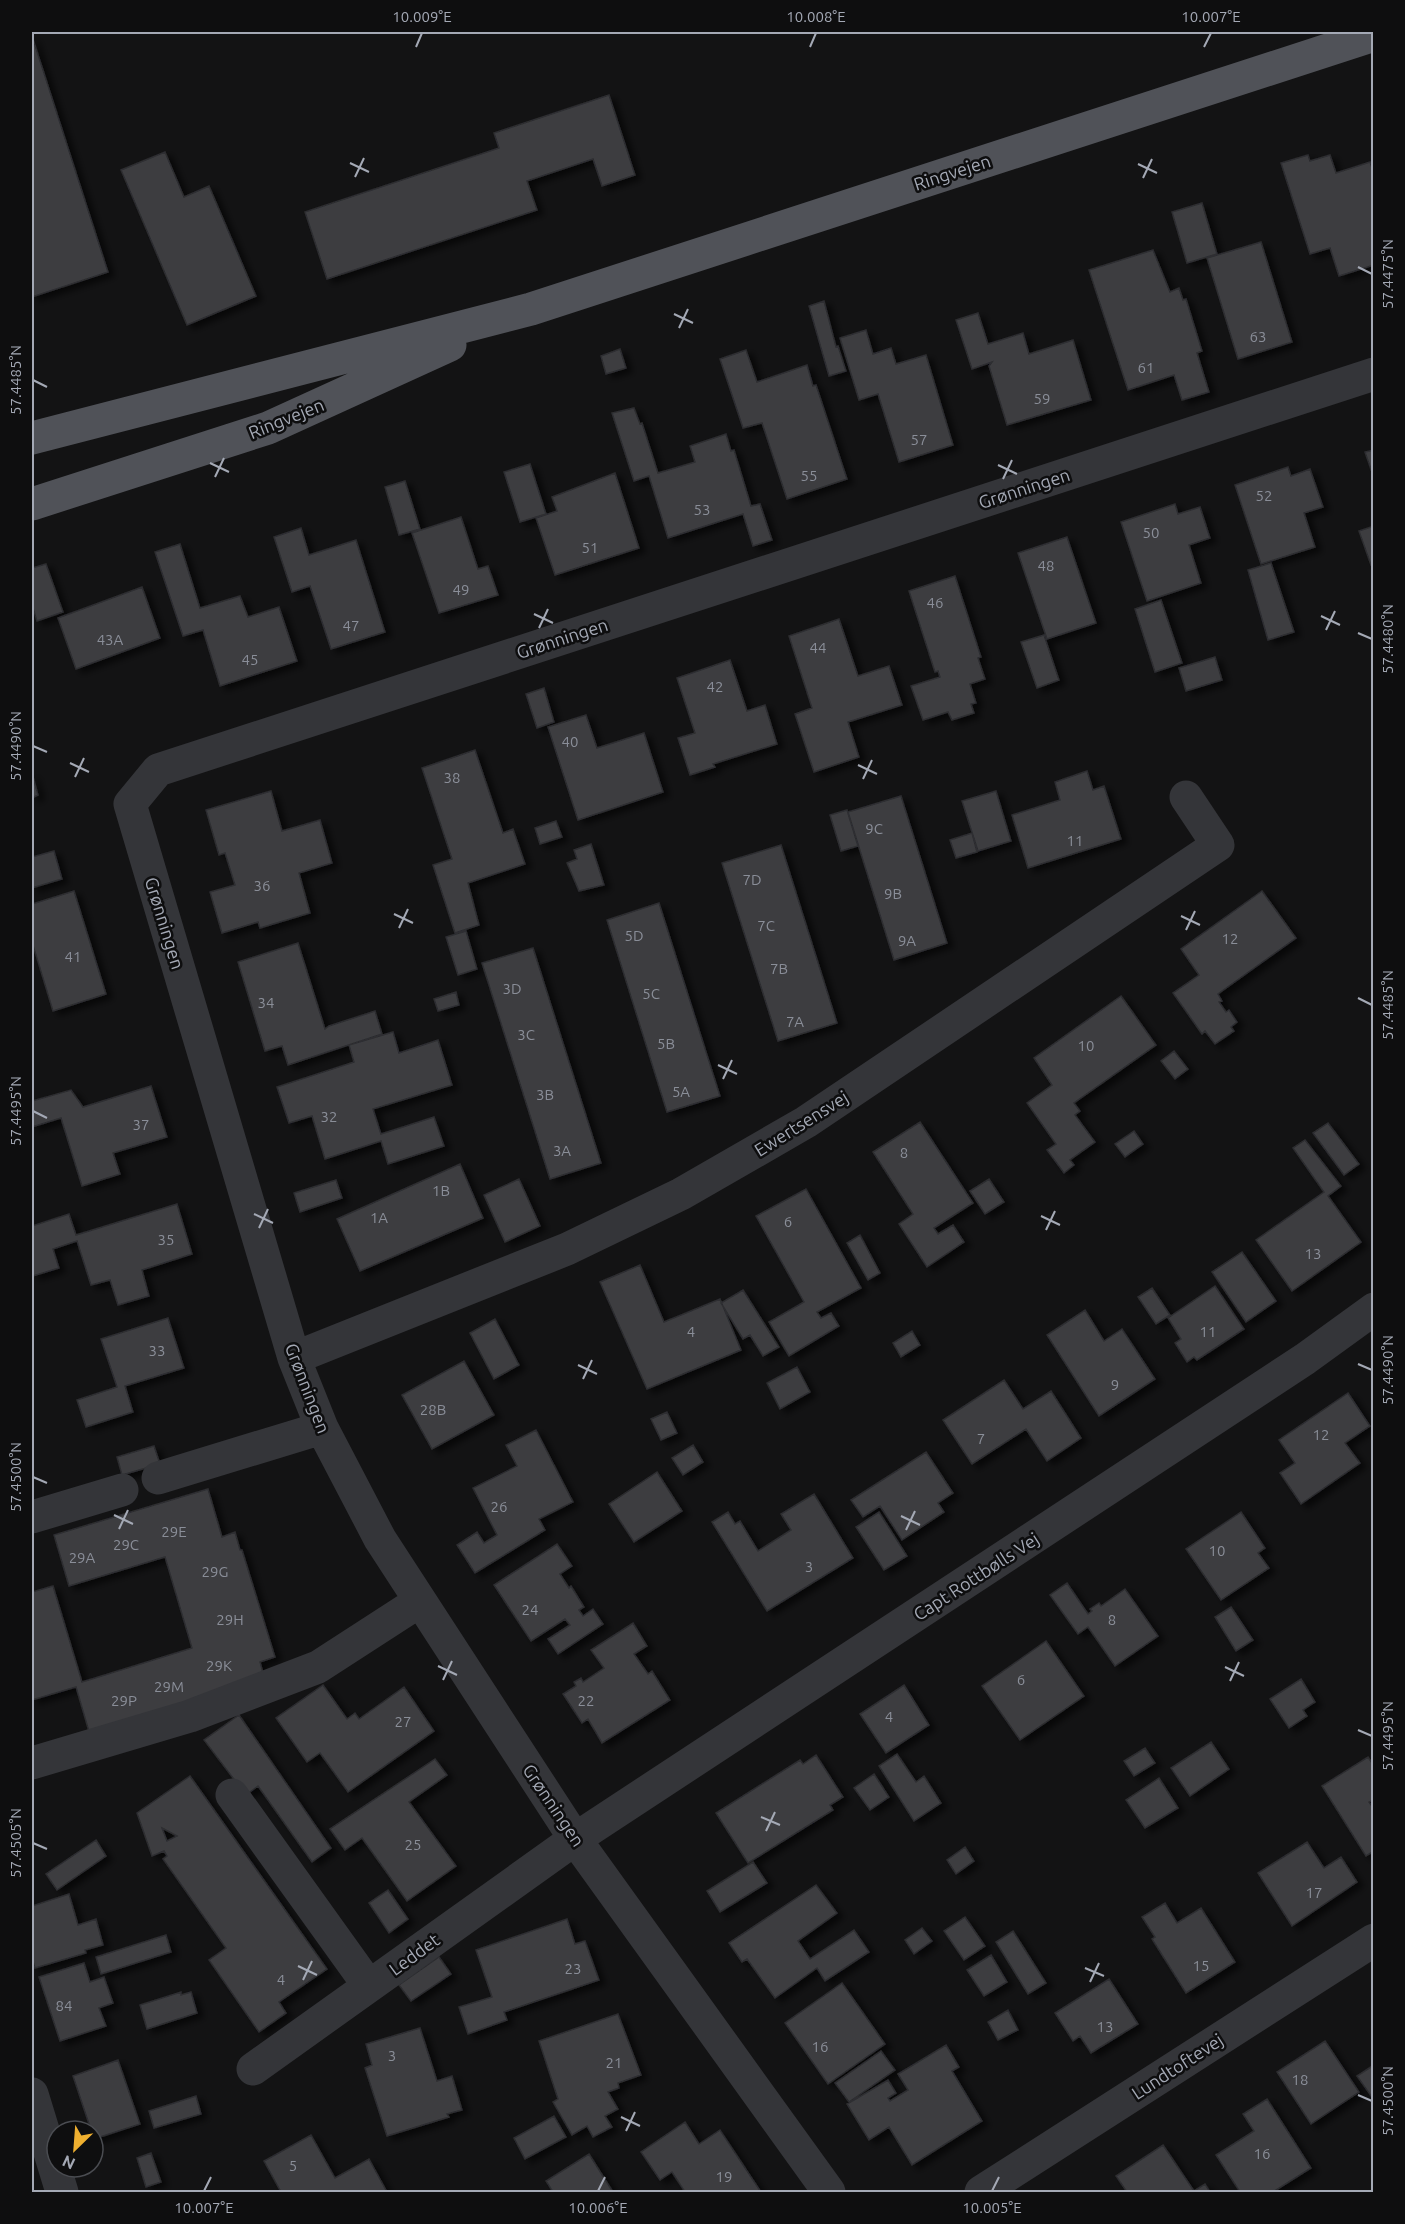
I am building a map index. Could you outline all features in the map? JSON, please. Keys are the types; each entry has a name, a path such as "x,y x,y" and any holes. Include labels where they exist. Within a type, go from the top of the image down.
{"main road":[{"name":"Ringvejen","path":"32,438 531,309 1374,35"},
{"name":"Ringvejen","path":"32,504 268,428 531,309"}],"street":[{"name":"Grønningen","path":"829,2193 575,1839 380,1539 322,1428 294,1358 130,804 158,770 1374,374"},
{"name":"Ewertsensvej","path":"294,1358 567,1250 681,1194 806,1122 1218,845 1186,796"},
{"name":"Capt Rottbølls Vej","path":"575,1839 1295,1366 1374,1309"},
{"path":"158,1478 322,1428"},
{"path":"32,1517 122,1490"},
{"path":"32,1763 190,1716 318,1667 420,1601"},
{"path":"232,1795 369,1986"},
{"name":"Leddet","path":"253,2069 575,1839"},
{"name":"Lundtoftevej","path":"981,2193 1374,1940"},
{"path":"32,2094 62,2193"}],"building":[{"path":"32,36 108,272 32,297"},
{"path":"609,95 635,175 602,186 593,159 527,181 537,210 327,279 305,212 499,148 494,133"},
{"path":"165,152 184,197 209,186 256,296 187,325 121,170"},
{"path":"1308,155 1310,161 1330,155 1336,173 1370,162 1374,174 1374,265 1339,276 1330,248 1310,254 1281,163"},
{"path":"1202,203 1217,254 1187,263 1172,212"},
{"path":"1261,242 1292,342 1238,359 1207,258"},
{"path":"1153,250 1170,292 1179,288 1183,300 1186,299 1202,351 1197,353 1209,392 1182,400 1174,375 1128,390 1089,270"},
{"path":"824,301 836,347 838,346 846,371 829,376 809,306"},
{"path":"978,313 988,344 1023,333 1029,354 1073,340 1091,400 1007,425 989,366 992,362 972,369 956,320"},
{"path":"866,330 873,354 891,348 896,364 926,355 953,445 899,462 878,394 859,400 840,338"},
{"path":"620,349 626,368 606,374 601,356"},
{"path":"746,350 757,382 807,365 813,386 816,385 847,479 787,499 762,423 743,428 720,359"},
{"path":"634,408 640,424 642,423 658,473 695,462 690,446 726,434 731,451 734,450 751,506 760,504 772,540 753,546 743,514 668,538 649,476 634,481 612,413"},
{"path":"1374,450 1374,478 1365,452"},
{"path":"530,464 546,514 520,522 504,472"},
{"path":"1288,467 1291,476 1310,469 1323,507 1304,513 1315,547 1261,564 1235,485"},
{"path":"615,473 639,548 555,575 536,518 557,511 552,497"},
{"path":"405,481 420,529 399,535 385,487"},
{"path":"1175,504 1178,514 1200,507 1210,538 1189,545 1201,583 1147,601 1121,522"},
{"path":"461,517 478,569 488,566 498,595 439,613 412,533"},
{"path":"1374,526 1374,564 1371,565 1359,531"},
{"path":"301,528 309,555 356,540 385,632 331,649 310,586 292,592 274,537"},
{"path":"1067,537 1096,623 1047,639 1018,553"},
{"path":"180,544 200,608 240,596 248,617 279,607 297,661 220,686 203,630 183,636 155,552"},
{"path":"1271,563 1294,632 1268,640 1248,570"},
{"path":"46,564 63,612 37,621 32,605 32,568"},
{"path":"955,576 981,657 978,658 985,679 970,684 976,703 971,704 974,713 952,720 948,712 923,720 911,686 940,677 938,671 935,672 909,591"},
{"path":"142,587 160,638 76,669 58,618"},
{"path":"1161,600 1182,663 1155,672 1135,609"},
{"path":"839,619 858,676 889,666 902,705 848,722 859,757 814,772 795,714 812,708 789,636"},
{"path":"1044,635 1059,680 1037,688 1021,642"},
{"path":"1215,657 1222,680 1186,691 1179,668"},
{"path":"730,660 747,711 765,705 777,744 713,764 715,767 690,775 678,738 695,733 677,678"},
{"path":"544,688 554,722 537,728 526,694"},
{"path":"586,715 597,748 644,733 663,792 578,820 548,727"},
{"path":"475,750 503,833 513,829 525,864 468,883 479,925 455,933 433,865 452,859 422,768"},
{"path":"1087,771 1093,790 1104,786 1121,839 1028,868 1012,815 1060,800 1055,782"},
{"path":"32,773 38,795 32,798"},
{"path":"271,791 282,831 320,820 332,863 299,873 310,913 260,928 258,922 222,933 210,892 235,885 225,853 219,855 206,810"},
{"path":"996,791 1011,841 978,851 962,801"},
{"path":"901,796 947,943 894,960 848,812"},
{"path":"847,810 858,846 841,851 830,815"},
{"path":"556,821 562,837 540,844 535,828"},
{"path":"972,833 977,852 956,858 950,840"},
{"path":"591,844 604,885 579,891 567,863 577,859 574,850"},
{"path":"781,845 837,1023 778,1041 722,863"},
{"path":"54,851 62,879 32,888 32,857"},
{"path":"74,891 106,994 53,1011 32,942 32,904"},
{"path":"1262,891 1296,938 1218,994 1222,1001 1219,1002 1226,1012 1229,1010 1237,1022 1231,1027 1234,1031 1215,1044 1205,1031 1202,1034 1173,993 1199,975 1181,949"},
{"path":"659,903 720,1096 667,1112 607,920"},
{"path":"466,931 477,969 458,975 446,937"},
{"path":"298,943 325,1029 375,1011 382,1034 288,1065 282,1046 265,1051 238,962"},
{"path":"533,948 601,1163 550,1179 482,963"},
{"path":"456,992 459,1005 438,1011 434,999"},
{"path":"1121,996 1156,1045 1074,1103 1080,1111 1075,1115 1095,1142 1070,1160 1074,1165 1064,1173 1047,1150 1056,1144 1027,1103 1052,1085 1034,1058"},
{"path":"393,1032 399,1053 438,1040 452,1085 373,1109 381,1134 434,1117 444,1146 388,1164 381,1141 325,1159 312,1116 289,1123 277,1087 354,1062 349,1045"},
{"path":"1174,1051 1188,1069 1175,1079 1161,1061"},
{"path":"151,1086 167,1137 113,1153 120,1174 82,1186 61,1118 32,1127 32,1101 71,1090 83,1107"},
{"path":"920,1122 973,1203 934,1228 938,1234 953,1225 964,1242 927,1267 899,1224 913,1214 873,1152"},
{"path":"1328,1123 1359,1164 1344,1175 1313,1133"},
{"path":"1134,1131 1143,1144 1125,1157 1115,1144"},
{"path":"1305,1140 1341,1186 1328,1196 1361,1242 1292,1291 1256,1240 1324,1192 1293,1148"},
{"path":"460,1164 483,1218 360,1271 337,1219"},
{"path":"519,1179 540,1226 505,1242 484,1195"},
{"path":"989,1179 1004,1202 985,1214 970,1191"},
{"path":"336,1180 342,1198 300,1212 294,1193"},
{"path":"806,1189 861,1288 817,1312 821,1318 831,1313 839,1326 789,1356 769,1322 804,1302 756,1216"},
{"path":"177,1204 192,1254 142,1270 149,1296 118,1305 110,1280 91,1285 77,1241 53,1249 59,1268 33,1276 32,1226 69,1214 76,1235"},
{"path":"860,1235 880,1273 868,1280 847,1243"},
{"path":"1242,1252 1276,1301 1246,1322 1212,1272"},
{"path":"640,1265 664,1322 720,1299 741,1350 647,1389 600,1282"},
{"path":"1215,1286 1244,1329 1197,1360 1194,1357 1187,1362 1175,1343 1181,1339 1168,1318"},
{"path":"1152,1288 1170,1315 1156,1324 1138,1297"},
{"path":"743,1290 779,1347 763,1356 750,1335 743,1339 721,1303"},
{"path":"1085,1310 1104,1341 1122,1329 1155,1379 1099,1416 1047,1335"},
{"path":"168,1318 184,1368 125,1386 133,1412 86,1427 77,1400 117,1387 101,1339"},
{"path":"495,1319 519,1365 494,1379 470,1333"},
{"path":"912,1331 920,1345 901,1357 893,1343"},
{"path":"464,1361 494,1415 432,1449 402,1395"},
{"path":"797,1367 810,1392 780,1409 767,1383"},
{"path":"1004,1380 1023,1409 1051,1391 1081,1438 1047,1461 1026,1429 972,1464 943,1420"},
{"path":"1348,1393 1370,1426 1345,1443 1360,1463 1301,1504 1280,1473 1295,1463 1279,1440"},
{"path":"667,1412 677,1433 661,1440 651,1419"},
{"path":"536,1430 573,1502 539,1519 545,1530 475,1573 457,1545 477,1532 484,1543 497,1535 473,1488 517,1466 506,1445"},
{"path":"693,1445 703,1462 683,1475 672,1458"},
{"path":"154,1446 160,1464 122,1475 117,1457"},
{"path":"926,1452 953,1493 938,1503 944,1512 902,1540 880,1506 863,1517 851,1500"},
{"path":"657,1472 682,1511 634,1542 609,1504"},
{"path":"208,1489 222,1537 235,1532 275,1657 260,1662 265,1680 90,1735 76,1687 32,1700 32,1592 53,1586 82,1682 192,1648 165,1557 69,1586 54,1535"},
{"path":"814,1494 853,1558 767,1611 712,1522 728,1512 735,1524 740,1521 758,1551 791,1530 781,1514"},
{"path":"879,1512 907,1556 884,1570 856,1527"},
{"path":"1241,1512 1265,1548 1258,1553 1269,1568 1221,1600 1186,1549"},
{"path":"557,1544 572,1566 560,1574 569,1588 571,1586 584,1607 579,1610 583,1616 593,1609 603,1624 558,1654 548,1639 570,1625 565,1619 531,1641 494,1585"},
{"path":"1067,1583 1088,1614 1092,1611 1090,1609 1099,1603 1101,1606 1125,1589 1158,1636 1115,1666 1088,1627 1078,1634 1050,1595"},
{"path":"1231,1607 1253,1640 1236,1651 1215,1617"},
{"path":"633,1623 647,1646 634,1654 648,1674 652,1671 670,1700 602,1743 588,1719 582,1723 563,1694 576,1686 574,1682 581,1678 583,1682 604,1668 591,1650"},
{"path":"1046,1641 1084,1696 1020,1740 982,1686"},
{"path":"1301,1679 1315,1702 1303,1710 1307,1716 1289,1728 1270,1699"},
{"path":"323,1685 347,1719 355,1713 359,1719 404,1687 434,1731 348,1792 320,1753 307,1762 276,1718"},
{"path":"904,1685 929,1725 886,1753 860,1714"},
{"path":"239,1715 331,1848 312,1862 258,1786 246,1795 204,1740"},
{"path":"1211,1742 1229,1769 1190,1796 1171,1768"},
{"path":"1145,1748 1155,1763 1134,1776 1124,1761"},
{"path":"897,1754 916,1782 924,1776 941,1803 914,1821 879,1766"},
{"path":"816,1755 843,1797 830,1805 833,1810 748,1863 716,1813 800,1760 803,1764"},
{"path":"1368,1757 1374,1766 1374,1800 1369,1802 1374,1809 1374,1851 1366,1856 1322,1786"},
{"path":"435,1759 447,1775 409,1802 456,1866 407,1901 362,1838 345,1850 330,1829"},
{"path":"874,1774 889,1797 870,1810 854,1788"},
{"path":"190,1776 327,1969 279,2002 286,2013 259,2032 209,1960 226,1948 163,1859 167,1856 164,1851 152,1856 137,1813","holes":["162,1828 177,1836 167,1841"]},
{"path":"1159,1778 1178,1808 1145,1828 1126,1800"},
{"path":"96,1840 106,1856 57,1890 46,1874"},
{"path":"1307,1842 1324,1868 1341,1857 1357,1882 1292,1926 1258,1873"},
{"path":"965,1847 974,1861 956,1874 947,1860"},
{"path":"753,1862 767,1883 720,1912 707,1891"},
{"path":"816,1885 837,1913 798,1941 810,1959 854,1930 869,1952 825,1981 817,1968 775,1998 747,1959 742,1962 729,1943"},
{"path":"388,1890 408,1919 389,1933 369,1903"},
{"path":"69,1894 78,1925 96,1919 103,1945 85,1950 86,1953 35,1968 32,1958 32,1906"},
{"path":"1165,1903 1177,1923 1201,1908 1235,1962 1186,1993 1152,1939 1155,1937 1142,1917"},
{"path":"965,1917 985,1946 964,1960 944,1931"},
{"path":"567,1919 575,1944 585,1941 599,1980 504,2012 507,2020 468,2034 459,2007 492,1997 476,1950"},
{"path":"922,1928 932,1941 914,1954 905,1940"},
{"path":"1013,1931 1046,1983 1028,1994 996,1942"},
{"path":"166,1935 171,1952 101,1974 96,1957"},
{"path":"991,1955 1007,1982 984,1996 967,1970"},
{"path":"439,1957 451,1974 411,2001 399,1985"},
{"path":"84,1963 90,1982 104,1977 113,2003 99,2008 106,2026 60,2041 39,1977"},
{"path":"1109,1979 1138,2024 1091,2053 1080,2036 1073,2041 1055,2013"},
{"path":"842,1983 885,2044 828,2084 785,2023"},
{"path":"181,1992 181,1995 191,1992 197,2013 147,2029 140,2005"},
{"path":"1008,2010 1018,2030 998,2040 988,2022"},
{"path":"618,2014 641,2075 618,2083 619,2088 608,2092 618,2109 605,2116 612,2127 593,2137 587,2126 572,2135 553,2102 558,2099 539,2041"},
{"path":"420,2028 437,2081 452,2076 462,2110 447,2114 449,2117 387,2136 365,2068 372,2065 366,2044"},
{"path":"1325,2041 1359,2092 1311,2124 1277,2072"},
{"path":"946,2045 959,2067 952,2071 982,2121 912,2165 889,2127 869,2140 847,2104 888,2080 896,2093 888,2098 890,2101 908,2090 898,2074"},
{"path":"881,2051 895,2070 849,2102 835,2083"},
{"path":"118,2060 140,2124 105,2135 105,2119 87,2119 73,2076"},
{"path":"1374,2065 1374,2100 1357,2076"},
{"path":"196,2096 201,2114 154,2128 149,2111"},
{"path":"1267,2099 1311,2168 1273,2192 1240,2192 1216,2155 1254,2131 1243,2114"},
{"path":"554,2116 566,2137 525,2159 514,2138"},
{"path":"685,2122 699,2144 720,2130 761,2192 685,2192 672,2172 660,2180 641,2152"},
{"path":"311,2135 335,2178 369,2159 387,2192 281,2192 264,2161"},
{"path":"1163,2145 1194,2191 1205,2184 1210,2192 1127,2192 1116,2176"},
{"path":"151,2153 161,2182 146,2187 137,2158"},
{"path":"589,2154 613,2192 553,2192 546,2181"}]}
